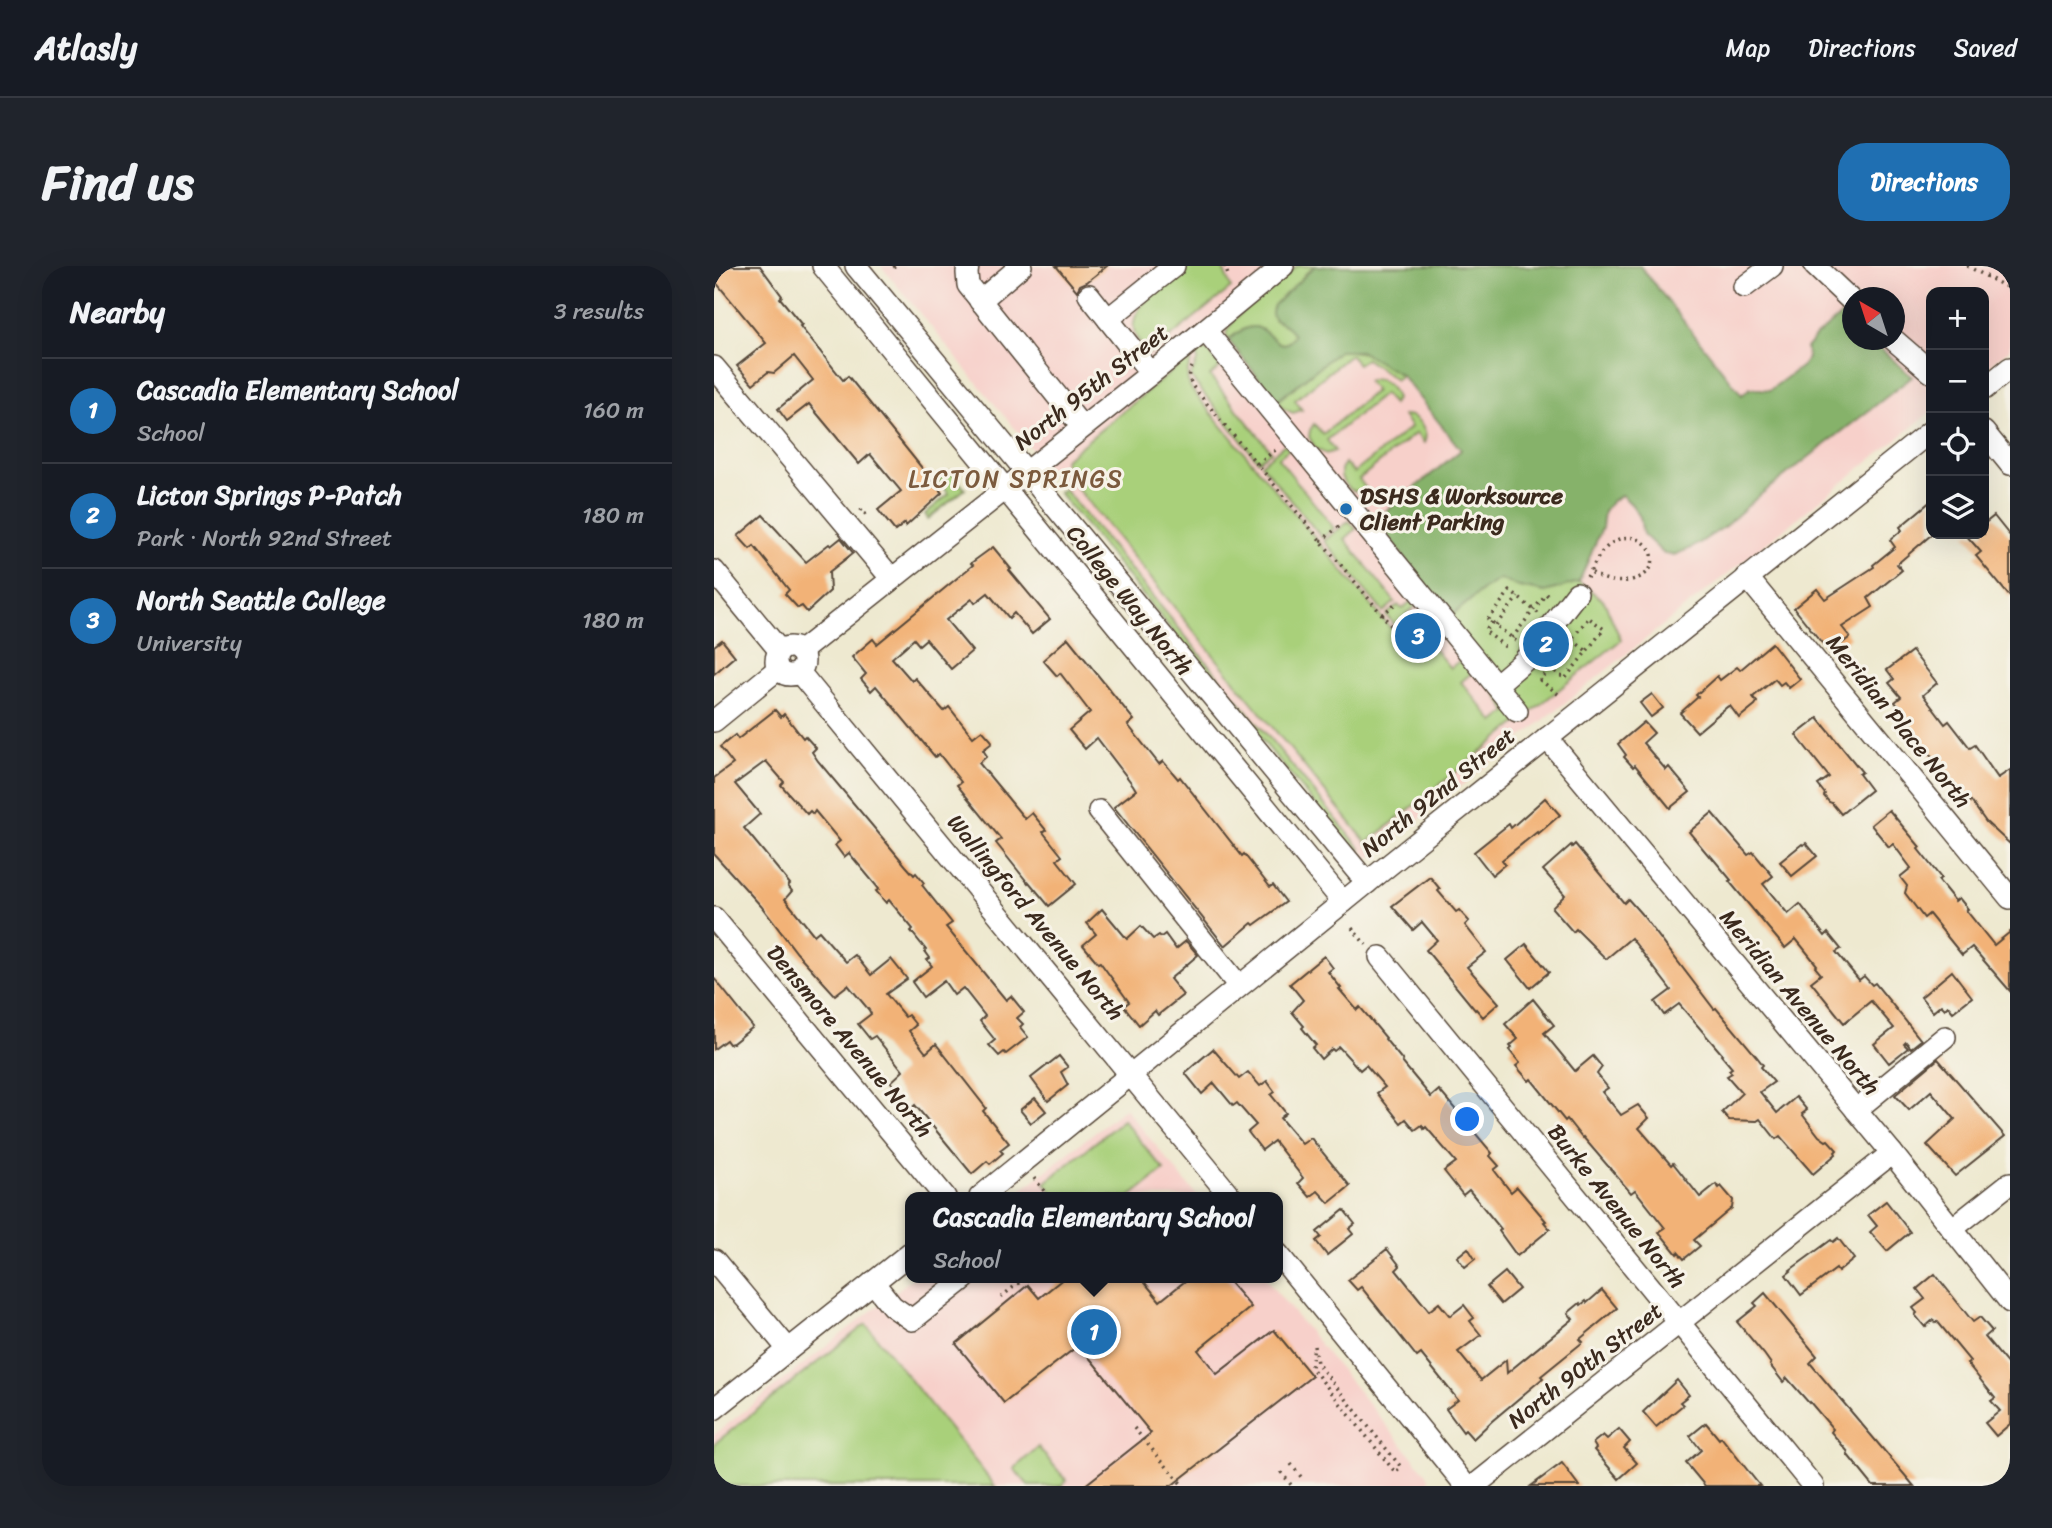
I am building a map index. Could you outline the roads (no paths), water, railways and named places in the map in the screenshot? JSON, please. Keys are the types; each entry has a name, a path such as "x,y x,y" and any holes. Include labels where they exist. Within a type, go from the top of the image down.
{"street":[{"name":"College Way North","path":"823,266 1343,902"},
{"name":"College Way North","path":"856,266 1367,883"},
{"path":"968,266 968,285 1082,428"},
{"path":"980,301 1021,266"},
{"path":"1108,319 1174,266"},
{"name":"North 95th Street","path":"714,721 1283,266"},
{"path":"1744,287 1772,266"},
{"path":"1815,266 1842,292"},
{"path":"1089,295 1150,372"},
{"path":"1205,330 1517,711"},
{"path":"1905,350 1926,368"},
{"path":"714,367 892,579"},
{"path":"1989,385 2010,368"},
{"name":"North 92nd Street","path":"986,1192 1130,1073 1926,435"},
{"path":"1989,438 2010,464"},
{"name":"Wallingford Avenue North","path":"714,571 1227,1192"},
{"name":"Meridian Place North","path":"1747,577 2010,898"},
{"path":"1496,685 1524,661 1577,593"},
{"name":"Meridian Avenue North","path":"1547,738 1892,1153 2010,1302"},
{"path":"1099,811 1239,986"},
{"name":"Densmore Avenue North","path":"714,918 941,1192"},
{"name":"Burke Avenue North","path":"1374,952 1813,1486"},
{"path":"1856,1110 1945,1037"},
{"name":"North 90th Street","path":"1474,1486 1892,1153"},
{"path":"1952,1229 2010,1183"},
{"path":"714,1409 905,1257"},
{"path":"714,1260 788,1349"},
{"path":"1283,1260 1466,1486"},
{"path":"873,1282 892,1306 912,1320 959,1283"}],"place":[{"name":"DSHS & Worksource Client Parking","path":"1346,509"},
{"name":"North Seattle College","path":"1418,636"},
{"name":"Licton Springs P-Patch","path":"1546,644"},
{"name":"Cascadia Elementary School","path":"1094,1332"}],"district":[{"name":"LICTON SPRINGS","path":"1016,479"}]}
